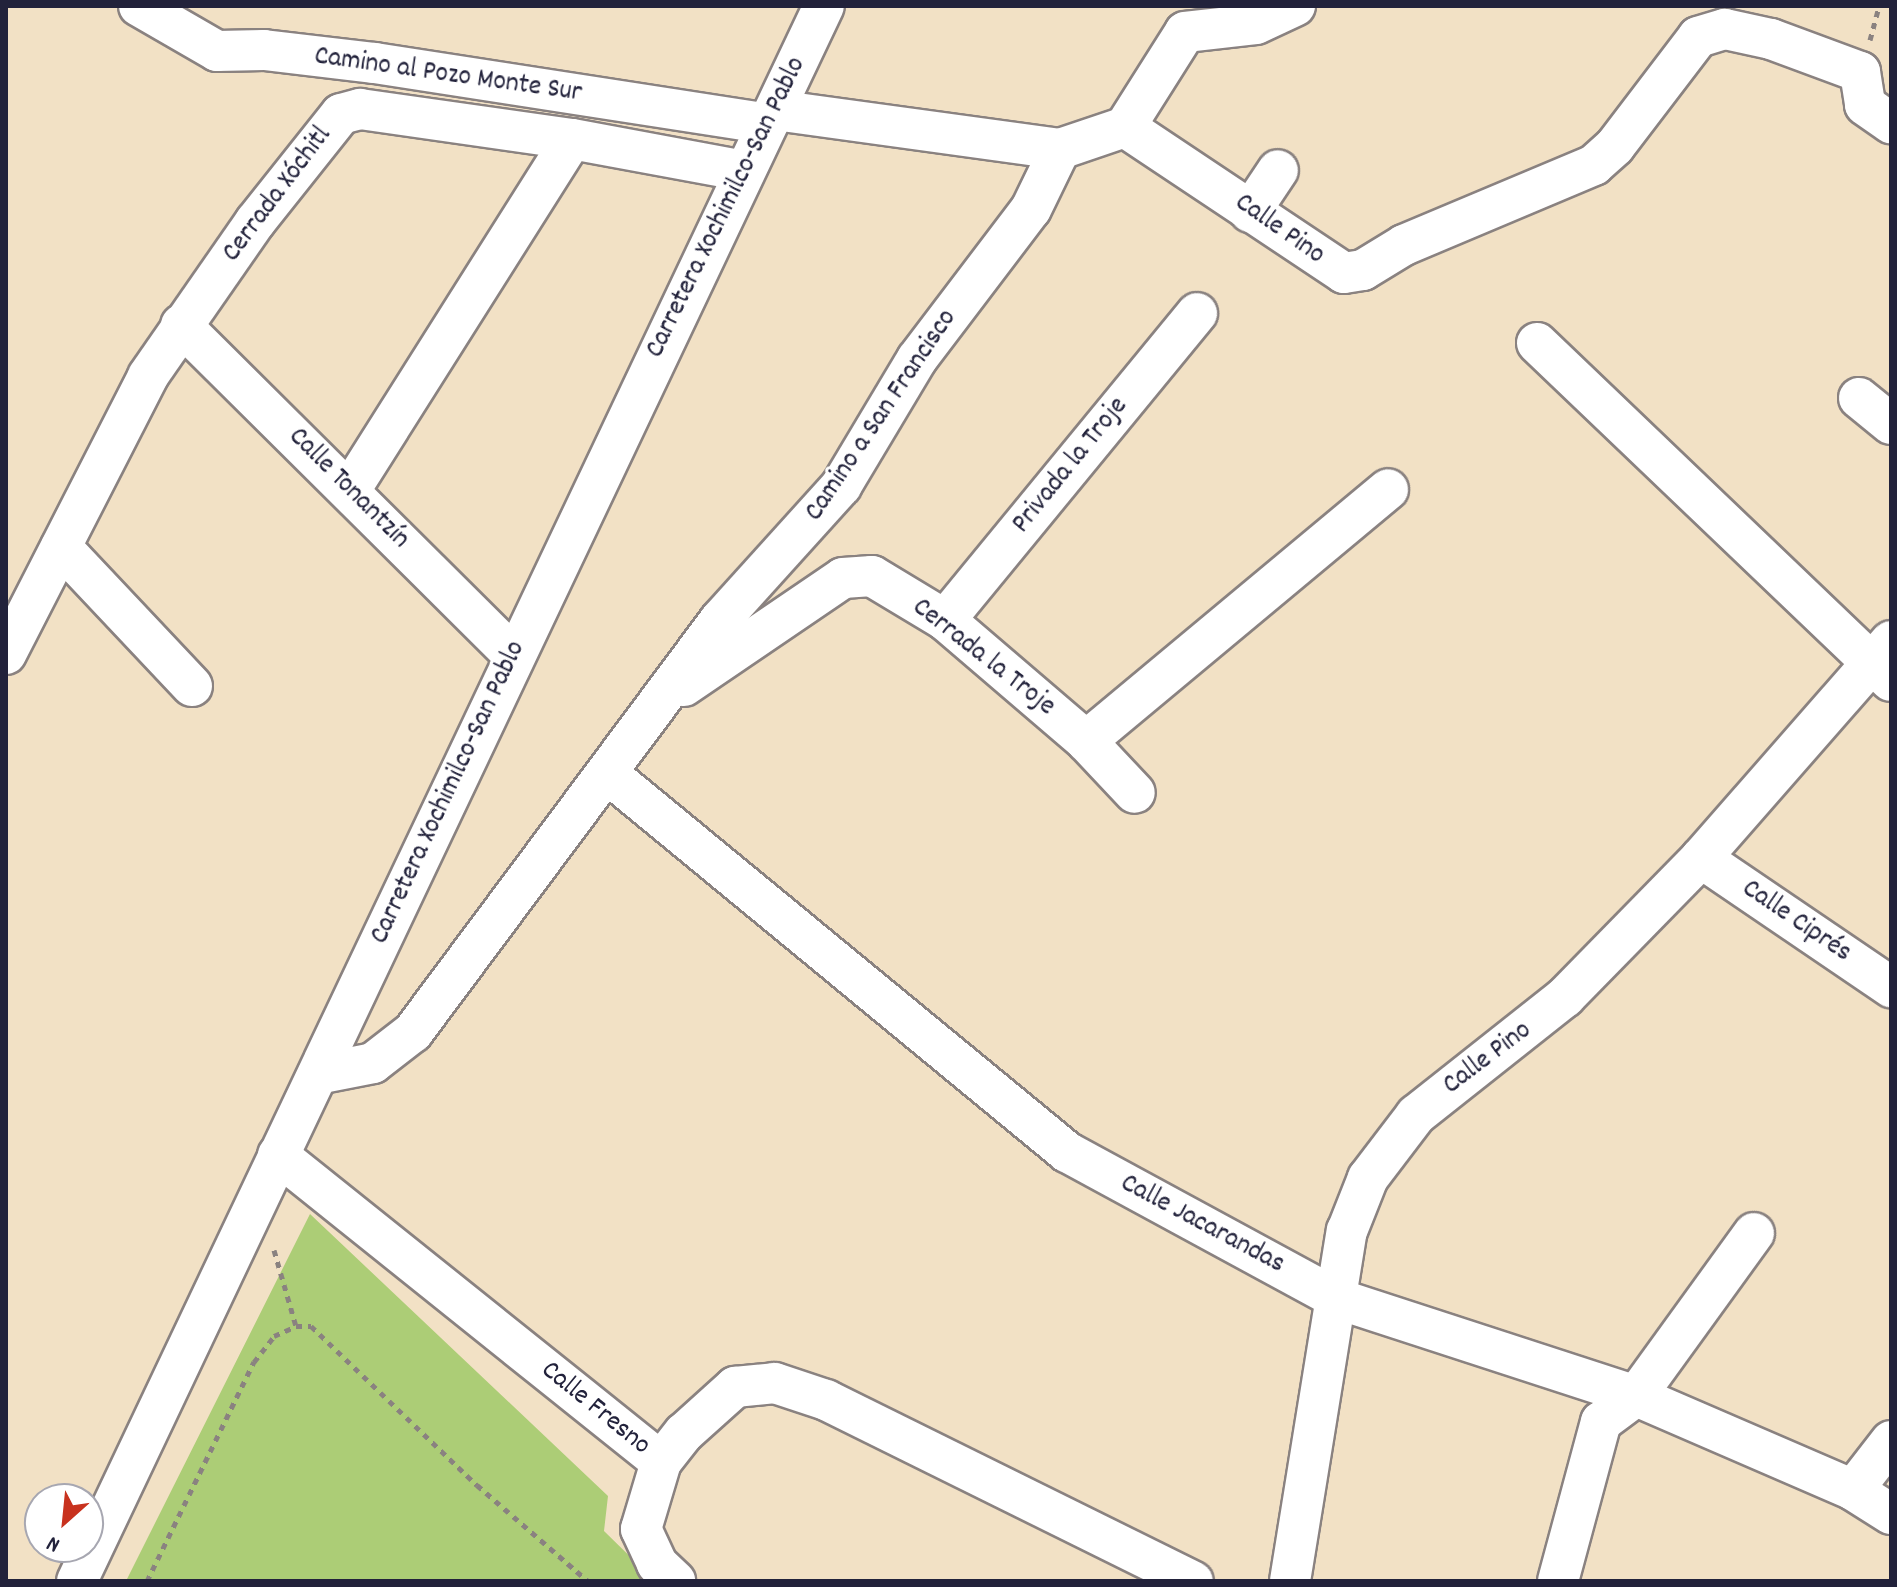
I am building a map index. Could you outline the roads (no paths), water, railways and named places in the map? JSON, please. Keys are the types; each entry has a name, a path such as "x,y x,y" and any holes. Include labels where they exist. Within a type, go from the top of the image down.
{"street":[{"name":"Camino al Pozo Monte Sur","path":"139,6 217,51 264,50 375,63 771,117"},
{"name":"Carretera Xochimilco-San Pablo","path":"77,1581 513,655 824,6"},
{"path":"771,117 1060,149 1125,127 1180,19 1256,24 1295,6"},
{"name":"Calle Pino","path":"1125,127 1316,259 1344,273 1363,270 1404,245 1594,165 1615,146 1698,37 1725,29 1771,39 1860,72 1865,105 1891,123"},
{"name":"Cerrada Xóchitl","path":"6,654 148,376 181,325 341,114 360,109 572,139 744,171"},
{"path":"350,490 572,139"},
{"name":"Camino a San Francisco","path":"318,1074 373,1063 395,1051 527,885 720,620 841,486 917,359 1031,209 1060,149"},
{"path":"1250,212 1278,170"},
{"name":"Privada la Troje","path":"945,620 1197,313"},
{"name":"Calle Tonantzín","path":"181,325 513,655"},
{"path":"1537,343 1884,663"},
{"path":"1859,398 1891,424"},
{"path":"1086,741 1388,489"},
{"path":"61,547 192,686"},
{"name":"Cerrada la Troje","path":"655,706 843,578 872,576 945,620 1086,741 1135,793"},
{"name":"Calle Pino","path":"1290,1581 1347,1231 1368,1178 1416,1115 1544,1017 1701,858 1884,663"},
{"name":"Calle Jacarandas","path":"607,773 1067,1152 1338,1299 1636,1396 1853,1490 1891,1514"},
{"name":"Calle Ciprés","path":"1701,858 1891,987"},
{"name":"Calle Fresno","path":"278,1155 661,1462 684,1433 735,1387 775,1383 826,1400 1193,1581"},
{"path":"1558,1581 1601,1422 1636,1396 1754,1233"},
{"path":"1853,1490 1891,1441"},
{"path":"661,1462 641,1529 657,1564 675,1581"}]}
